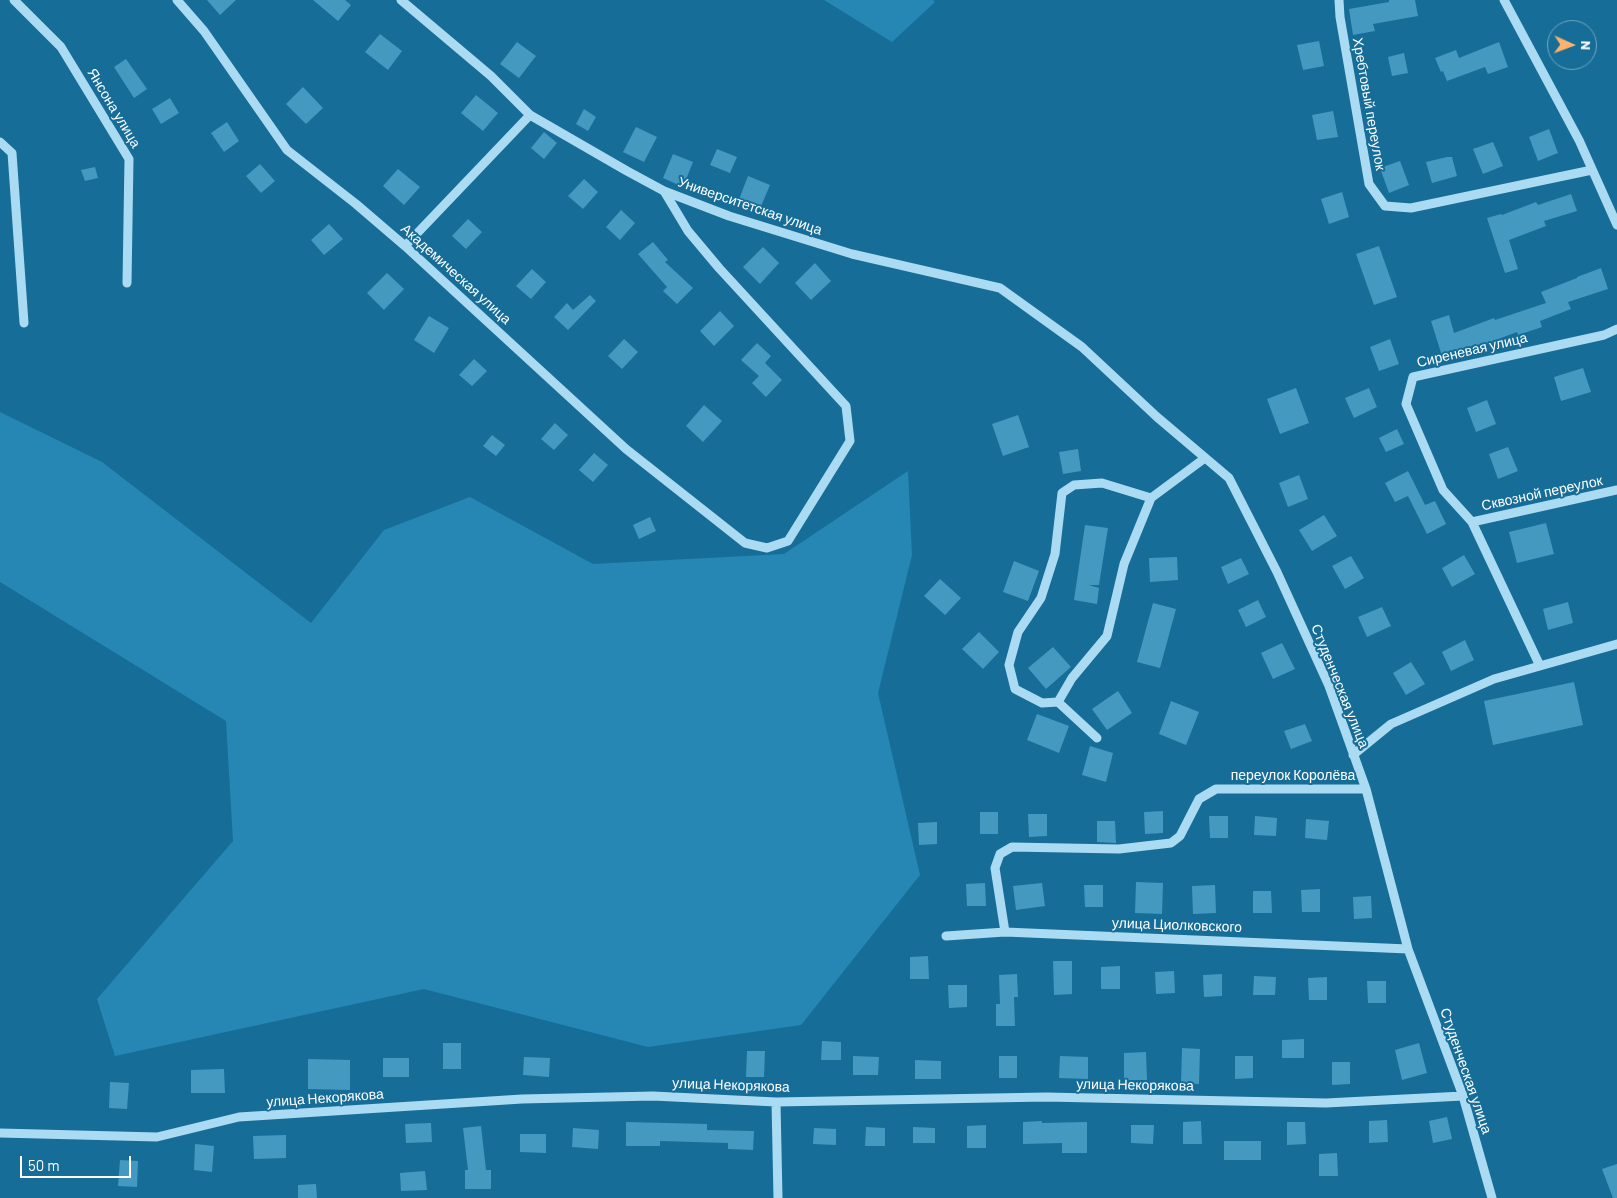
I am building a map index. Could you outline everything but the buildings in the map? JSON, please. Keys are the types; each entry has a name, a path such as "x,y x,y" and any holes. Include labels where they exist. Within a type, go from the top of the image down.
{"street":[{"name":"Янсона улица","path":"14,0 61,48 129,159 127,283"},
{"name":"Академическая улица","path":"177,0 204,30 287,150 356,204 405,246 626,449 745,543 766,548 788,541 850,441 846,406 719,268 688,231 664,191"},
{"name":"Университетская улица","path":"401,0 491,76 530,115 664,191 729,216 852,254 1000,288"},
{"name":"Хребтовый переулок","path":"1339,0 1340,17 1368,184 1385,206 1411,208 1592,170"},
{"path":"1504,0 1578,140 1617,225"},
{"path":"405,246 530,115"},
{"path":"0,142 12,153 24,323"},
{"name":"Студенческая улица","path":"1000,288 1082,347 1157,417 1229,478 1277,572 1329,686 1366,789 1408,949 1463,1096 1492,1198"},
{"name":"Сиреневая улица","path":"1540,666 1472,522 1443,490 1406,404 1413,376 1604,334 1617,328"},
{"path":"1058,702 1072,678 1107,636 1124,564 1151,498 1205,458"},
{"path":"1097,738 1058,702 1042,703 1015,689 1009,665 1018,632 1041,598 1055,554 1062,493 1074,485 1102,482 1151,498"},
{"name":"Сквозной переулок","path":"1472,522 1617,490"},
{"path":"1353,755 1391,724 1494,679 1617,644"},
{"name":"переулок Королёва","path":"1005,932 995,868 1000,854 1012,847 1119,849 1171,843 1180,836 1199,799 1216,789 1366,789"},
{"name":"улица Циолковского","path":"946,936 1005,932 1408,949"},
{"name":"улица Некорякова","path":"0,1133 157,1137 239,1117 522,1099 653,1096 776,1102 1046,1097 1326,1103 1463,1096"},
{"path":"776,1102 778,1198"}],"shaded area":[{"path":"824,0 933,0 935,2 892,42"},
{"path":"0,412 102,462 311,623 384,530 470,497 593,564 784,554 908,471 912,555 878,693 920,875 801,1025 648,1047 424,989 115,1056 97,999 233,841 226,721 0,582"}]}
